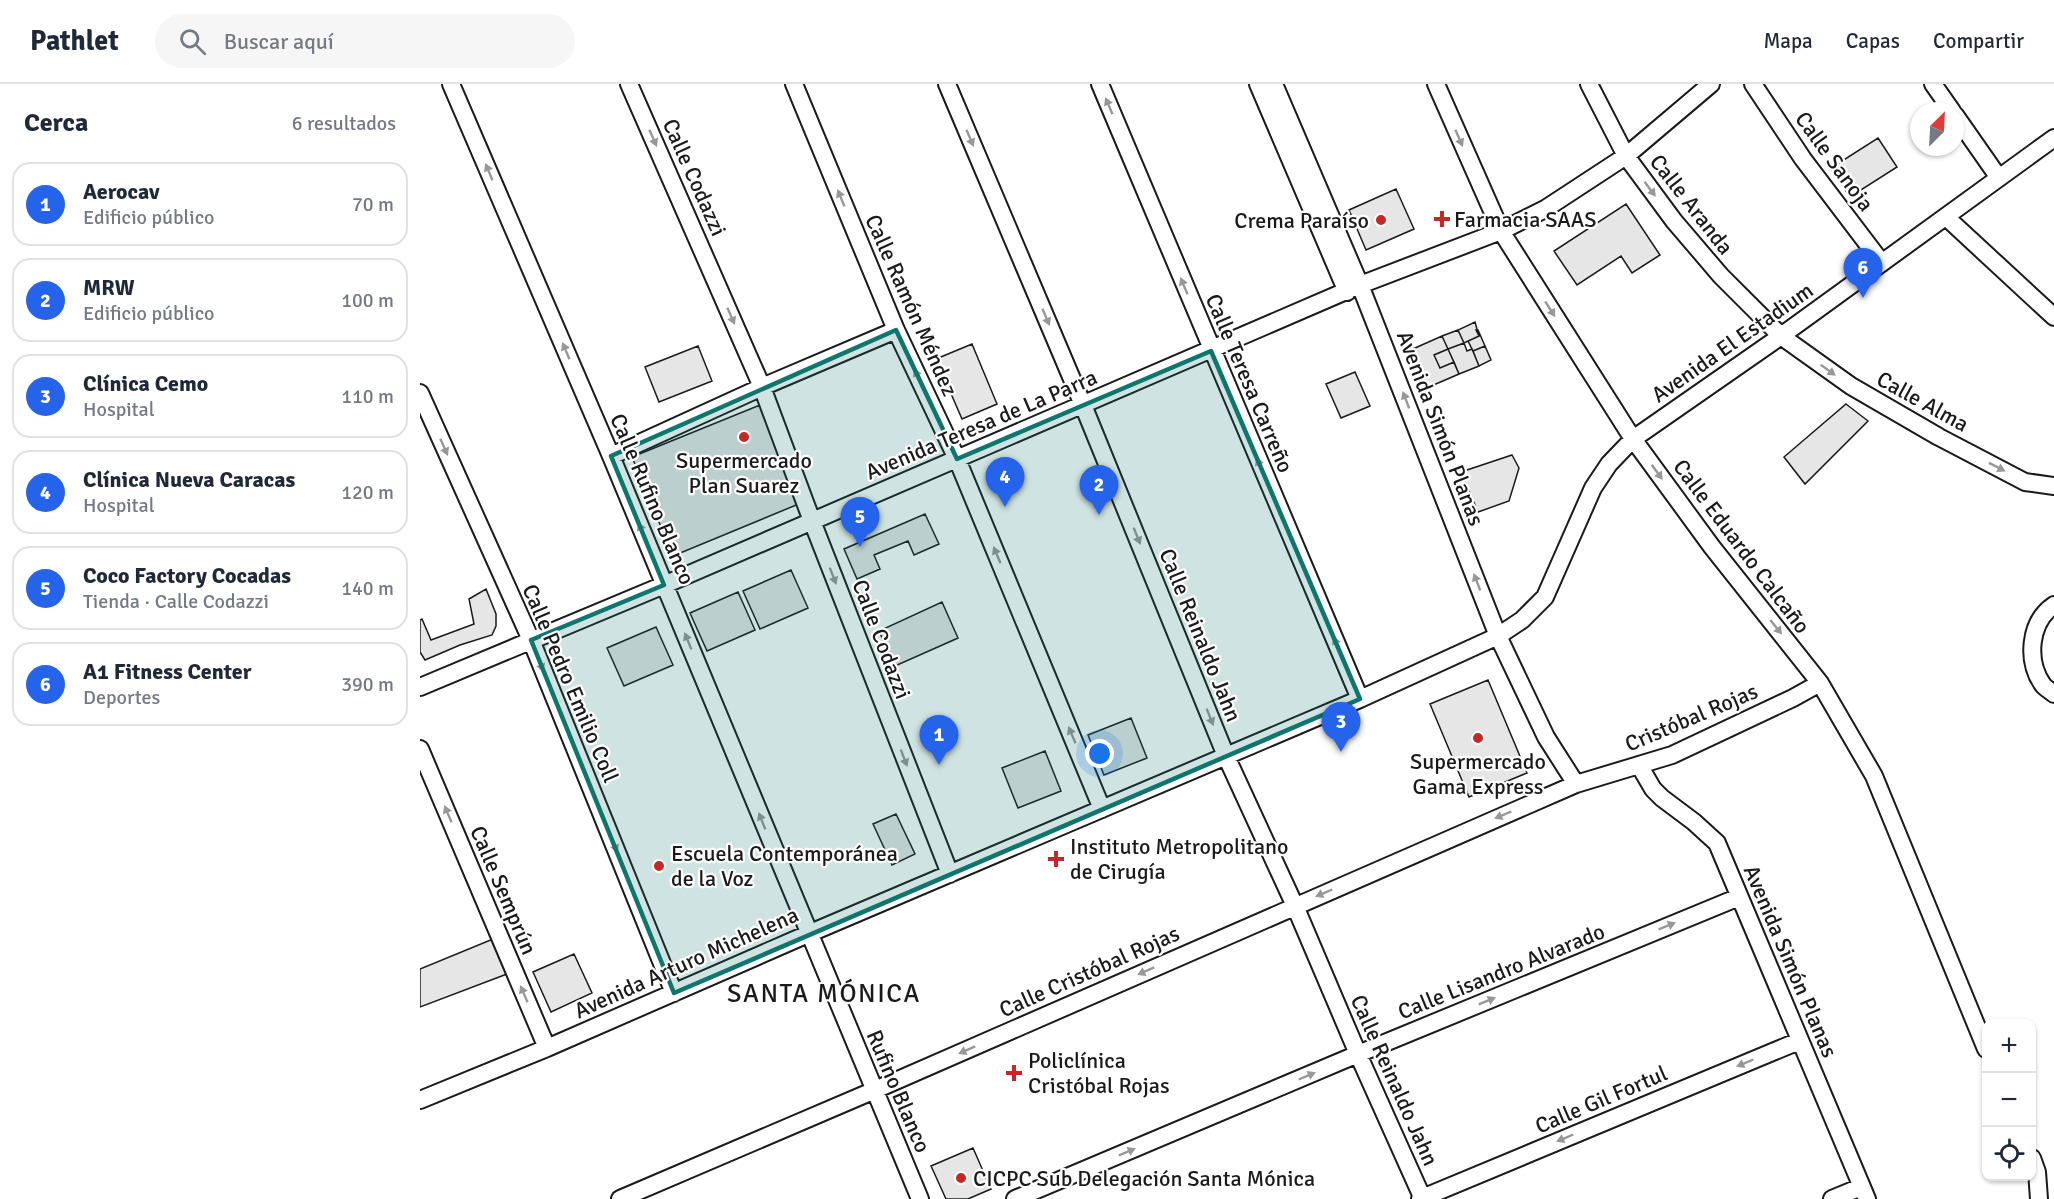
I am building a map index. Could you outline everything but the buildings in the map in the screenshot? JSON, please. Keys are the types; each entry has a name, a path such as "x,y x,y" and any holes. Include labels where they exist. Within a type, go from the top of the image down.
{"street":[{"name":"Calle Rufino Blanco","path":"451,84 610,456 808,934"},
{"name":"Calle Codazzi","path":"629,84 762,387 950,874"},
{"name":"Calle Ramón Méndez","path":"794,84 896,330 957,459 1102,809"},
{"name":"Calle Reinaldo Jahn","path":"947,84 1083,405 1226,756 1295,906 1422,1199"},
{"name":"Calle Teresa Carreño","path":"1100,84 1360,699"},
{"name":"Avenida Simón Planas","path":"1258,84 1354,288"},
{"name":"Avenida Simón Planas","path":"1274,84 1354,288 1498,636 1546,737 1576,784"},
{"name":"Calle Eduardo Calcaño","path":"1436,84 1501,231 1633,439 1712,547 1820,683 1874,776 1982,1038"},
{"name":"Calle Aranda","path":"1589,84 1626,156 1674,221 1721,276 1781,336"},
{"name":"Avenida Teresa de La Parra","path":"420,687 664,585 1354,288 1501,231 1545,209 1626,156 1711,84"},
{"name":"Calle Sanoja","path":"1753,84 1803,159 1882,263"},
{"path":"1933,84 1946,102"},
{"path":"1964,128 2000,178"},
{"name":"Avenida El Estadium","path":"1498,636 1522,620 1545,597 1593,488 1609,464 1633,439 1781,336 2054,138"},
{"path":"1946,217 2054,317"},
{"path":"610,456 762,387 896,330"},
{"name":"Calle Alma","path":"1781,336 1851,386 1939,437 2025,482 2054,486"},
{"name":"Calle Pedro Emilio Coll","path":"420,393 531,640 674,993"},
{"path":"2054,605 2047,609 2034,631 2031,657 2043,686 2054,694"},
{"name":"Avenida Arturo Michelena","path":"420,1100 547,1048 808,934 1360,699 1498,636"},
{"name":"Cristóbal Rojas","path":"1576,784 1672,755 1820,683"},
{"name":"Calle Semprún","path":"420,749 547,1048"},
{"name":"Avenida Simón Planas","path":"1639,765 1653,789 1717,843 1864,1193"},
{"name":"Calle Cristóbal Rojas","path":"620,1199 1576,784"},
{"name":"Calle Lisandro Alvarado","path":"1016,1199 1358,1054 1739,897"},
{"name":"Rufino Blanco","path":"808,934 920,1199"},
{"name":"Calle Gil Fortul","path":"1422,1199 1800,1041"},
{"path":"2036,1170 2039,1199"},
{"path":"1832,1199 1864,1193"}],"highlighted area":[{"path":"896,330 957,459 1211,351 1360,699 674,993 531,640 664,585 611,456"}],"place":[{"name":"Farmacia SAAS","path":"1442,219"},
{"name":"Crema Paraíso","path":"1381,220"},
{"name":"A1 Fitness Center","path":"1863,298"},
{"name":"Supermercado Plan Suarez","path":"744,437"},
{"name":"Clínica Nueva Caracas","path":"1005,507"},
{"name":"MRW","path":"1099,515"},
{"name":"Coco Factory Cocadas","path":"860,547"},
{"name":"Supermercado Gama Express","path":"1478,738"},
{"name":"Clínica Cemo","path":"1341,752"},
{"name":"Aerocav","path":"939,765"},
{"name":"Instituto Metropolitano de Cirugía","path":"1056,859"},
{"name":"Escuela Contemporánea de la Voz","path":"659,866"},
{"name":"Policlínica Cristóbal Rojas","path":"1014,1073"},
{"name":"CICPC Sub Delegación Santa Mónica","path":"961,1178"}],"district":[{"name":"SANTA MÓNICA","path":"824,993"}]}
